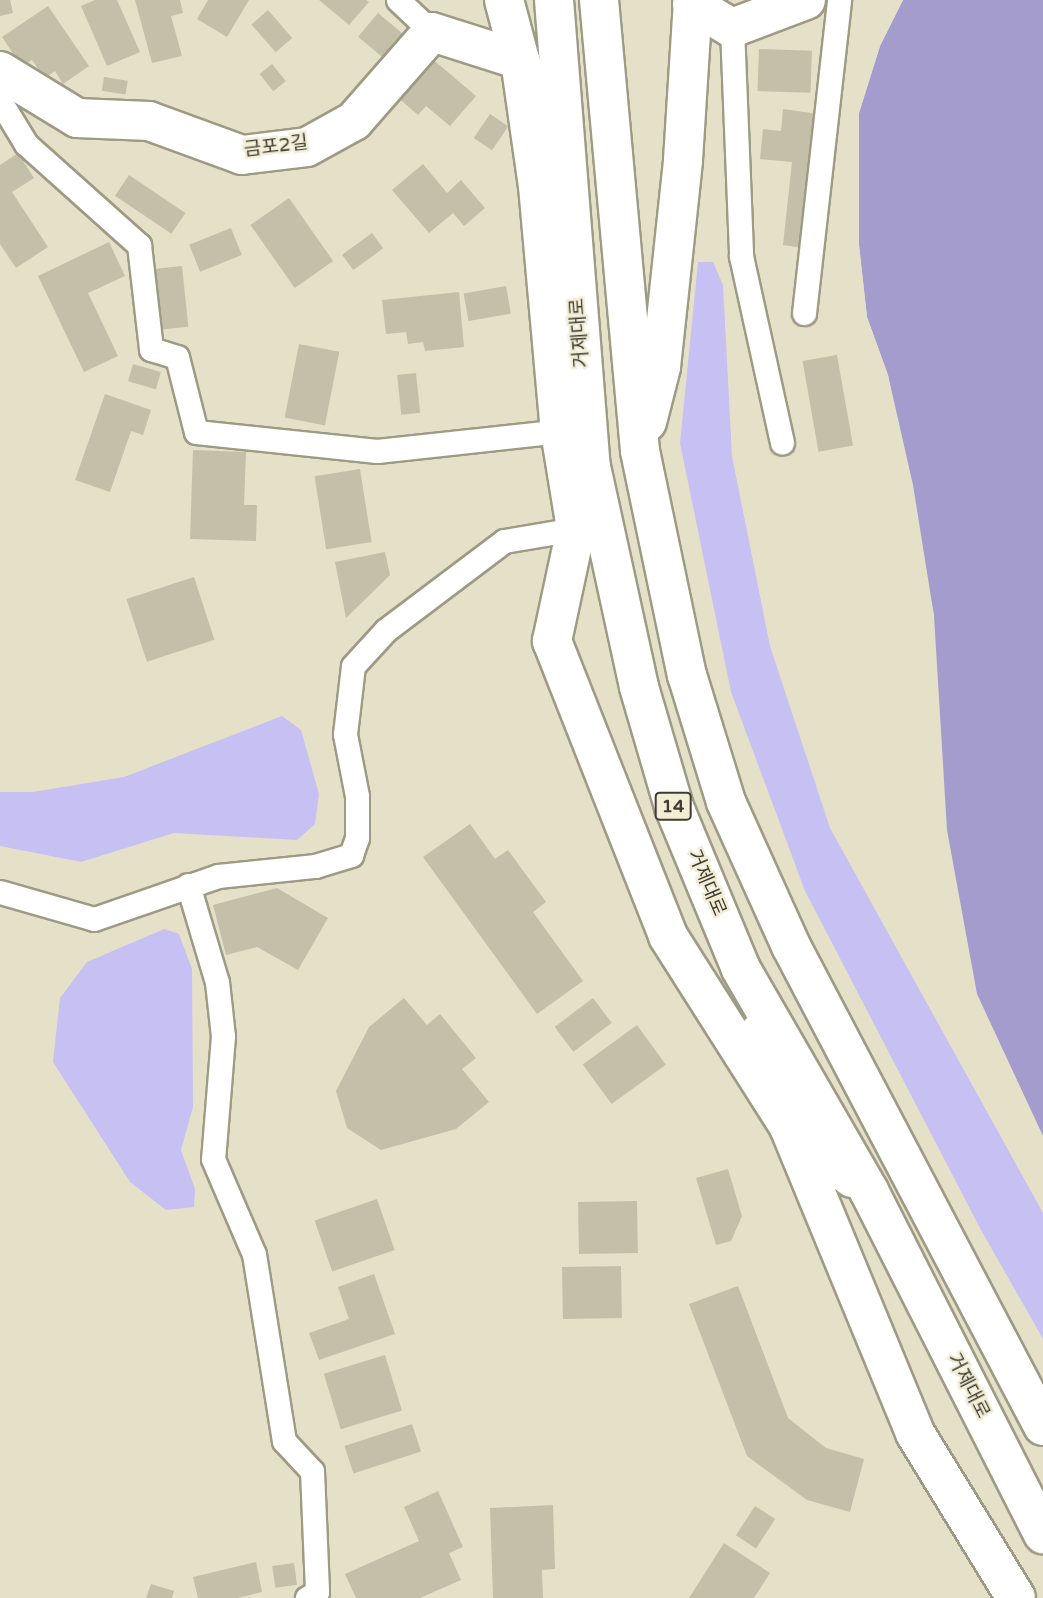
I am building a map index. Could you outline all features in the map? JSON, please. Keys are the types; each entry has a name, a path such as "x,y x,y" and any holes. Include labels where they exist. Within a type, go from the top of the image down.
{"main road":[{"path":"504,0 520,60 569,197"},
{"name":"거제대로","path":"554,0 590,462 639,687 674,807 741,969 869,1191 1043,1534"},
{"path":"599,0 640,452 687,675 726,802 791,946 1037,1412"},
{"path":"692,2 732,29 806,0"},
{"path":"640,452 661,367 683,160 692,2"},
{"path":"432,32 520,60"},
{"name":"금포2길","path":"0,71 77,118 149,121 242,155 307,147 354,121 432,32"},
{"path":"520,60 538,187 560,431 576,529 639,687"},
{"path":"590,462 552,641 668,936 789,1127 869,1191"},
{"path":"741,969 789,1127 915,1433 1016,1598"}],"lane":[{"path":"398,0 432,32"},
{"path":"804,313 839,0"},
{"path":"732,29 741,256 782,443"},
{"path":"0,101 26,144 138,245 151,349 177,357 196,432 377,451 560,431"},
{"path":"0,892 94,919 218,876 315,866 351,855 357,838 357,796 345,734 353,666 386,630 504,541 576,529"},
{"path":"188,885 218,982 223,1036 214,1159 254,1254 284,1441 312,1471 317,1592 307,1598"}],"shaded area":[{"path":"903,0 1043,0 1043,1136 977,994 947,830 934,616 888,375 867,317 859,245 859,113 880,46"},
{"path":"698,262 713,262 723,285 732,456 770,646 830,828 1043,1213 1043,1339 981,1230 805,891 731,692 680,443"},
{"path":"282,716 301,730 319,794 315,824 297,840 174,833 81,862 0,846 0,792 33,792 124,777"},
{"path":"164,929 179,934 192,969 193,1107 181,1150 195,1189 194,1207 166,1210 130,1182 53,1062 60,998 87,962"}],"pier":[{"path":"898,0 903,0 880,46 859,113 859,245 867,317 888,375 913,485 934,616 931,616 885,376 864,318 855,245 856,112 877,45"}],"building":[{"path":"0,0 10,0 13,13 0,16"},
{"path":"95,0 117,0 140,52 107,66 81,6"},
{"path":"135,0 180,0 183,13 171,16 182,56 152,63"},
{"path":"208,0 249,0 227,37 197,19"},
{"path":"319,0 366,0 369,2 349,25"},
{"path":"48,6 89,66 63,84 55,71 45,78 32,60 22,67 2,37"},
{"path":"268,10 292,38 276,52 251,24"},
{"path":"378,13 404,35 384,59 358,37"},
{"path":"759,49 812,51 811,93 758,91"},
{"path":"430,57 476,96 450,126 426,106 418,115 396,96"},
{"path":"272,64 286,81 273,91 260,74"},
{"path":"104,77 128,81 126,95 102,91"},
{"path":"783,109 818,114 803,248 783,245 792,162 760,159 763,129 781,131"},
{"path":"490,114 508,126 492,150 474,138"},
{"path":"18,153 34,178 12,192 48,247 16,268 0,244 0,165"},
{"path":"423,164 447,193 461,180 485,208 464,226 453,213 429,233 392,190"},
{"path":"129,175 185,213 171,234 115,196"},
{"path":"289,198 333,261 295,288 250,225"},
{"path":"231,228 242,255 200,272 189,245"},
{"path":"372,233 383,248 353,270 342,255"},
{"path":"109,242 125,276 88,293 118,356 84,372 38,276"},
{"path":"182,266 188,327 158,330 151,269"},
{"path":"506,286 511,314 469,321 464,293"},
{"path":"459,292 464,347 425,351 423,342 408,344 406,332 386,334 382,300"},
{"path":"299,344 339,352 325,425 285,418"},
{"path":"837,355 853,446 819,452 803,361"},
{"path":"133,364 161,372 156,389 128,381"},
{"path":"416,373 420,413 401,415 397,375"},
{"path":"105,394 151,410 143,435 131,431 110,492 75,480"},
{"path":"193,450 246,452 244,505 257,505 256,541 190,539"},
{"path":"360,469 372,542 326,549 315,476"},
{"path":"385,552 390,575 346,618 335,562"},
{"path":"194,577 214,640 147,662 126,599"},
{"path":"470,824 495,859 508,850 546,902 533,912 583,981 537,1014 423,857"},
{"path":"277,888 328,918 298,970 257,947 226,955 213,905"},
{"path":"404,998 427,1025 440,1014 476,1058 462,1069 489,1102 456,1129 381,1150 347,1128 336,1091 369,1027"},
{"path":"593,998 612,1023 573,1052 555,1027"},
{"path":"637,1025 666,1065 612,1104 583,1064"},
{"path":"728,1169 742,1216 731,1241 716,1245 696,1178"},
{"path":"377,1199 395,1250 332,1272 315,1220"},
{"path":"637,1201 638,1253 579,1254 578,1202"},
{"path":"621,1266 622,1318 563,1319 562,1267"},
{"path":"374,1274 395,1334 319,1360 309,1333 349,1319 338,1287"},
{"path":"738,1286 788,1418 826,1448 864,1459 850,1512 807,1500 747,1456 689,1304"},
{"path":"385,1355 402,1410 341,1429 324,1374"},
{"path":"412,1424 421,1452 353,1474 344,1446"},
{"path":"438,1491 463,1547 449,1553 461,1580 420,1598 356,1598 345,1574 419,1541 404,1507"},
{"path":"553,1505 555,1569 542,1570 543,1598 493,1598 490,1508"},
{"path":"755,1506 775,1519 756,1548 736,1535"},
{"path":"724,1543 770,1573 754,1598 689,1598"},
{"path":"256,1562 262,1592 238,1598 198,1598 193,1577"},
{"path":"294,1563 297,1585 275,1588 272,1566"},
{"path":"151,1584 174,1591 172,1598 146,1598"}]}
